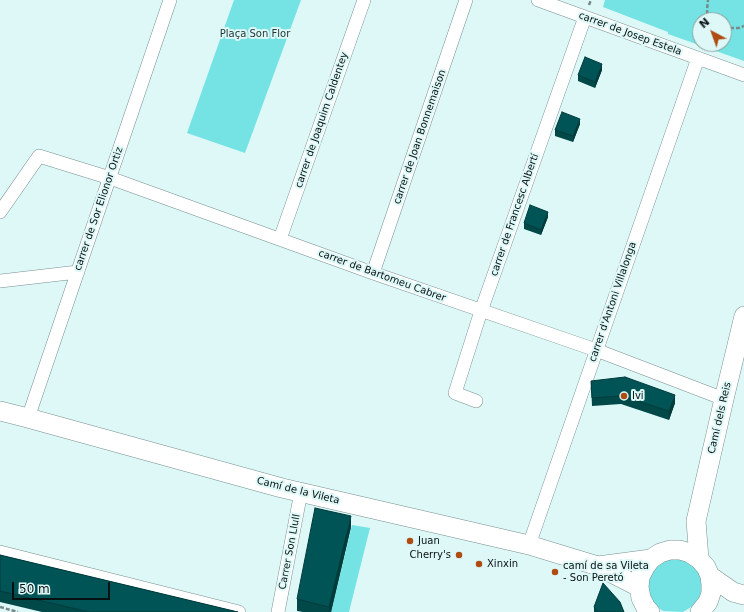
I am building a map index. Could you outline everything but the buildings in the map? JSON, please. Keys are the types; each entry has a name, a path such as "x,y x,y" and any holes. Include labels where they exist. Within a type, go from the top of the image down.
{"street":[{"name":"carrer de Sor Elionor Ortiz","path":"28,418 170,0"},
{"name":"carrer de Joaquim Caldentey","path":"280,239 364,0"},
{"name":"carrer de Joan Bonnemaison","path":"373,273 466,0"},
{"name":"carrer de Josep Estela","path":"538,0 744,75"},
{"name":"carrer de Francesc Albertí","path":"476,401 455,393 481,311 585,17"},
{"name":"carrer d'Antoni Villalonga","path":"529,546 698,58"},
{"name":"carrer de Bartomeu Cabrer","path":"5,197 39,156 110,178 373,273 596,350 724,399"},
{"path":"0,212 5,197"},
{"path":"0,281 78,272"},
{"name":"Camí dels Reis","path":"699,559 696,521 744,316"},
{"name":"Camí de la Vileta","path":"0,411 301,492 529,546 598,566 639,588"},
{"name":"Carrer Son Llull","path":"278,612 301,492"},
{"name":"Camí dels Reis","path":"670,550 696,521"},
{"path":"648,611 641,598 639,588 640,576 644,567 651,559 660,553 670,550 680,550 690,553 699,559 706,567 710,576 711,585 708,602 700,612"},
{"path":"0,552 239,612"},
{"name":"Camí de la Vileta","path":"598,566 651,559"},
{"path":"710,576 733,592 744,595"}],"path":[{"path":"707,12 708,0"},
{"path":"732,28 744,26"},
{"path":"0,607 17,612"}],"green space":[{"name":"Plaça Son Flor","path":"234,0 301,0 245,153 187,133"},
{"path":"605,0 744,0 744,61 719,52 732,52 732,12 692,12 692,43 668,34 668,32 603,7"},
{"path":"352,525 370,528 349,612 331,612"},
{"path":"682,556 703,576 701,597 696,604 683,612 663,611 654,605 648,597 649,570 654,564"}],"place":[{"name":"Ivi","path":"624,396"},
{"name":"Juan","path":"410,541"},
{"name":"Cherry's","path":"459,555"},
{"name":"Xinxin","path":"479,564"},
{"name":"camí de sa Vileta - Son Peretó","path":"555,572"}]}
